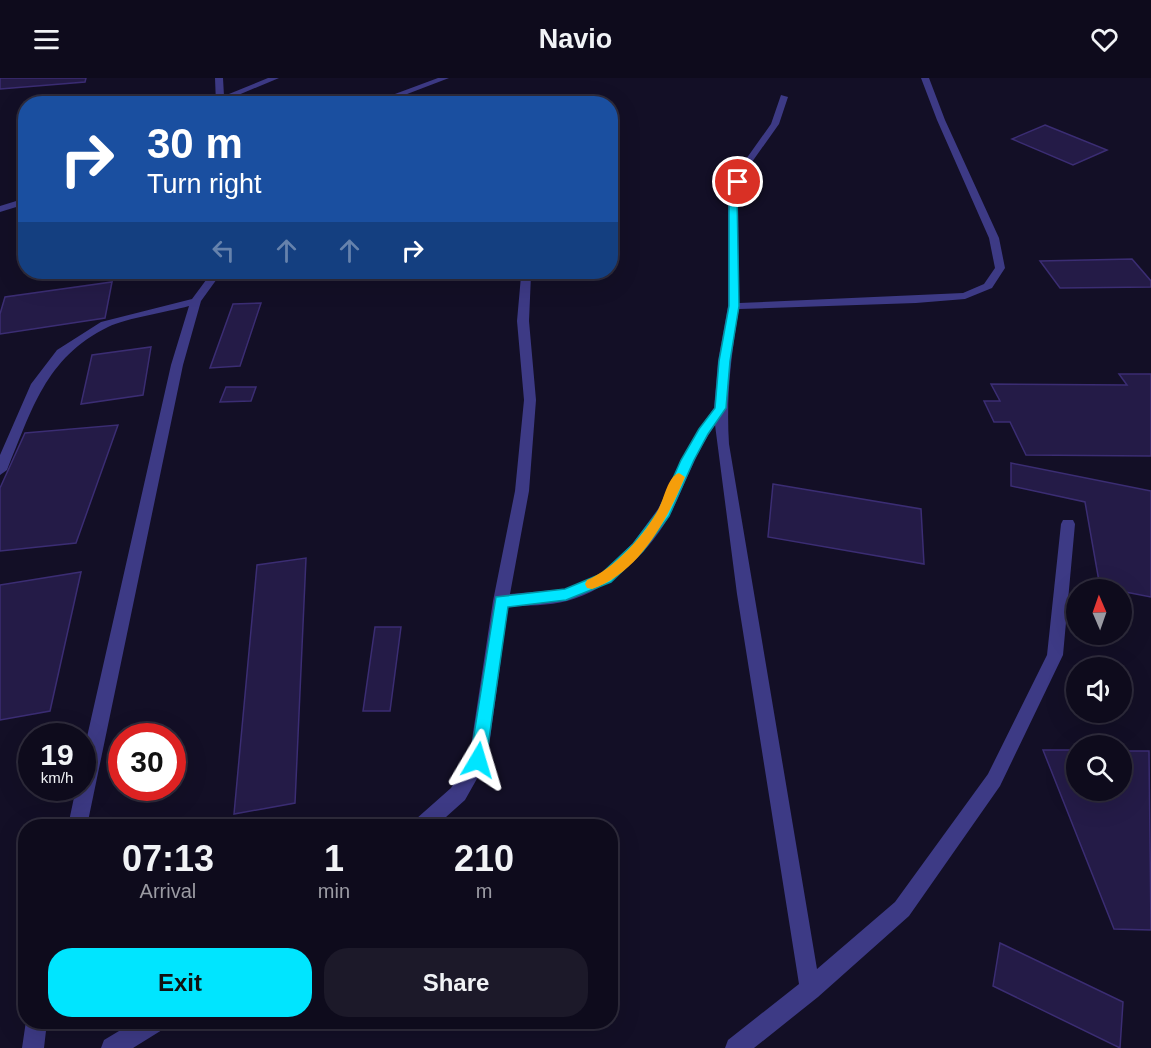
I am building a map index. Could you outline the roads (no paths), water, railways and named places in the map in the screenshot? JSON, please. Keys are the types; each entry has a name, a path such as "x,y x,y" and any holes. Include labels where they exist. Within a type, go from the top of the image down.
{"street":[{"path":"219,78 220,96"},
{"path":"234,96 275,78"},
{"path":"394,96 445,78"},
{"path":"734,306 926,300 964,296 988,286 1000,268 994,238 941,120 925,78"},
{"path":"784,97 775,124 743,169 733,195 734,306 724,361 720,408 722,444 745,594 810,989"},
{"path":"0,209 18,203"},
{"path":"79,819 177,365 196,301 212,279"},
{"path":"431,819 458,794 478,760 501,602 522,490 530,400 523,321 527,279"},
{"path":"0,470 37,384 60,353 105,324 196,301"},
{"path":"501,602 566,595 606,578 638,548 664,512 703,432 720,408"},
{"path":"736,1048 810,989 902,909 994,780 1055,655 1068,524"},
{"path":"33,1048 35,1029"},
{"path":"112,1048 143,1029"}]}
